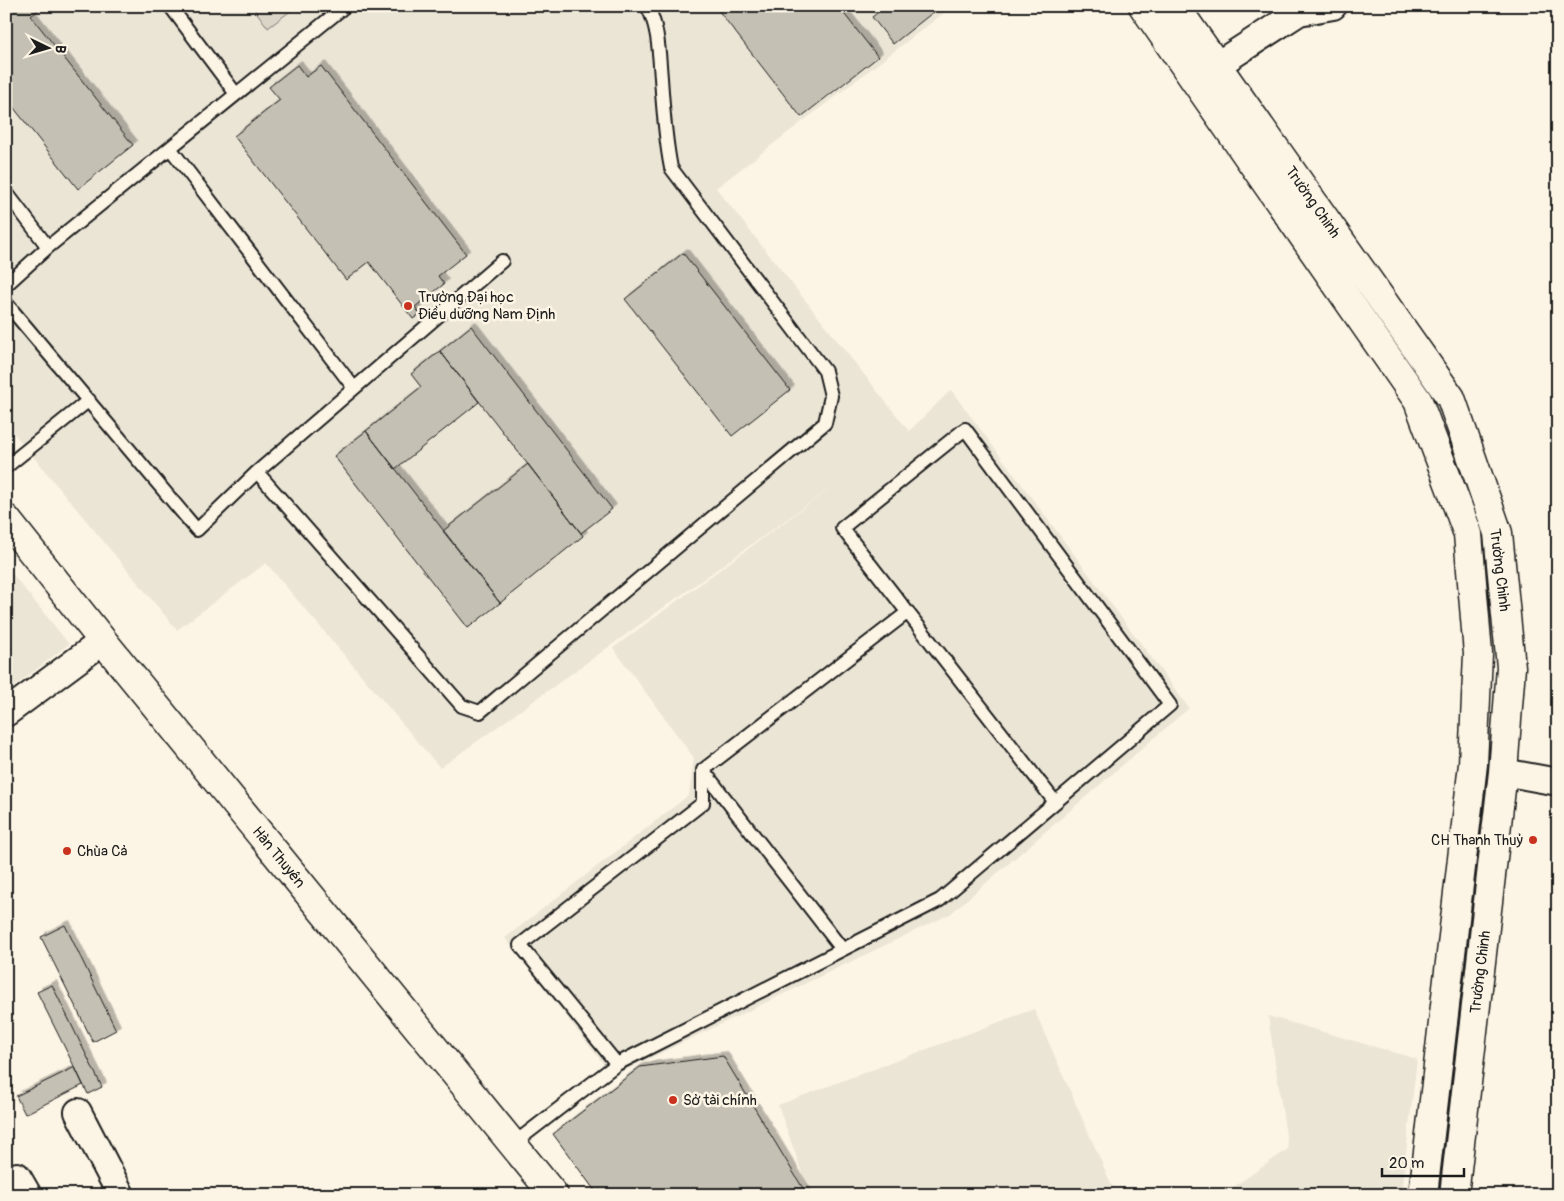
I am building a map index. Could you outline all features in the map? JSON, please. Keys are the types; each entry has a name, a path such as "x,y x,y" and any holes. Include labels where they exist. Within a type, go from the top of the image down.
{"main road":[{"name":"Trường Chinh","path":"1143,6 1418,401 1468,534 1478,654 1474,764 1423,1195"},
{"name":"Trường Chinh","path":"1175,6 1451,398 1498,533 1511,667 1503,772 1454,1195"},
{"name":"Hàn Thuyên","path":"6,519 554,1195"}],"street":[{"path":"1217,65 1298,9 1333,6"},
{"path":"6,713 103,641"},
{"path":"1503,772 1558,782"},
{"path":"78,1112 121,1195"}],"lane":[{"path":"170,6 236,94"},
{"path":"6,286 48,247 345,6"},
{"path":"257,472 462,706 480,712 825,422 832,396 825,371 671,168 666,145 658,42 652,15 646,6"},
{"path":"170,148 354,388"},
{"path":"6,192 48,247"},
{"path":"6,303 197,530 257,472 502,261"},
{"path":"6,466 89,400"},
{"path":"513,1144 617,1064 940,900 1170,705 964,429 842,528 1055,802"},
{"path":"703,770 908,612"},
{"path":"703,770 842,949"},
{"path":"617,1064 520,945 703,804 703,770"}],"shaded area":[{"name":"Trường Đại học Điều dưỡng Nam Định","path":"6,6 953,6 716,188 909,431 951,390 1189,708 950,914 613,1076 505,938 689,795 694,758 613,648 843,479 440,768 266,563 177,630 6,424"},
{"path":"252,6 297,6 268,28"},
{"path":"6,566 69,644 6,693"},
{"path":"1034,1009 1116,1195 810,1195 778,1105"},
{"path":"1268,1016 1417,1059 1401,1195 1222,1195 1288,1149"}],"building":[{"path":"6,6 43,6 31,16 133,145 78,189 6,98"},
{"path":"715,6 838,6 878,57 801,117"},
{"path":"886,6 941,6 893,44 872,17"},
{"path":"297,65 306,77 321,66 466,254 438,276 444,284 415,307 420,314 413,319 369,262 346,280 234,136 280,100 269,87"},
{"path":"683,253 790,390 732,436 625,299"},
{"path":"471,326 612,509 581,533 440,351"},
{"path":"440,351 479,402 395,469 366,431 421,387 411,374"},
{"path":"366,431 500,603 468,628 334,456"},
{"path":"528,464 583,536 500,603 443,531"},
{"path":"65,925 116,1030 93,1042 41,937"},
{"path":"52,985 102,1087 88,1094 37,992"},
{"name":"Sở tài chính","path":"723,1056 807,1195 598,1195 553,1134 640,1067"},
{"path":"75,1067 83,1085 25,1114 16,1096"}],"place":[{"name":"Trường Đại học Điều dưỡng Nam Định","path":"408,306"},
{"name":"CH Thanh Thuỷ","path":"1533,840"},
{"name":"Chùa Cả","path":"67,851"},
{"name":"Sở tài chính","path":"673,1100"}]}
